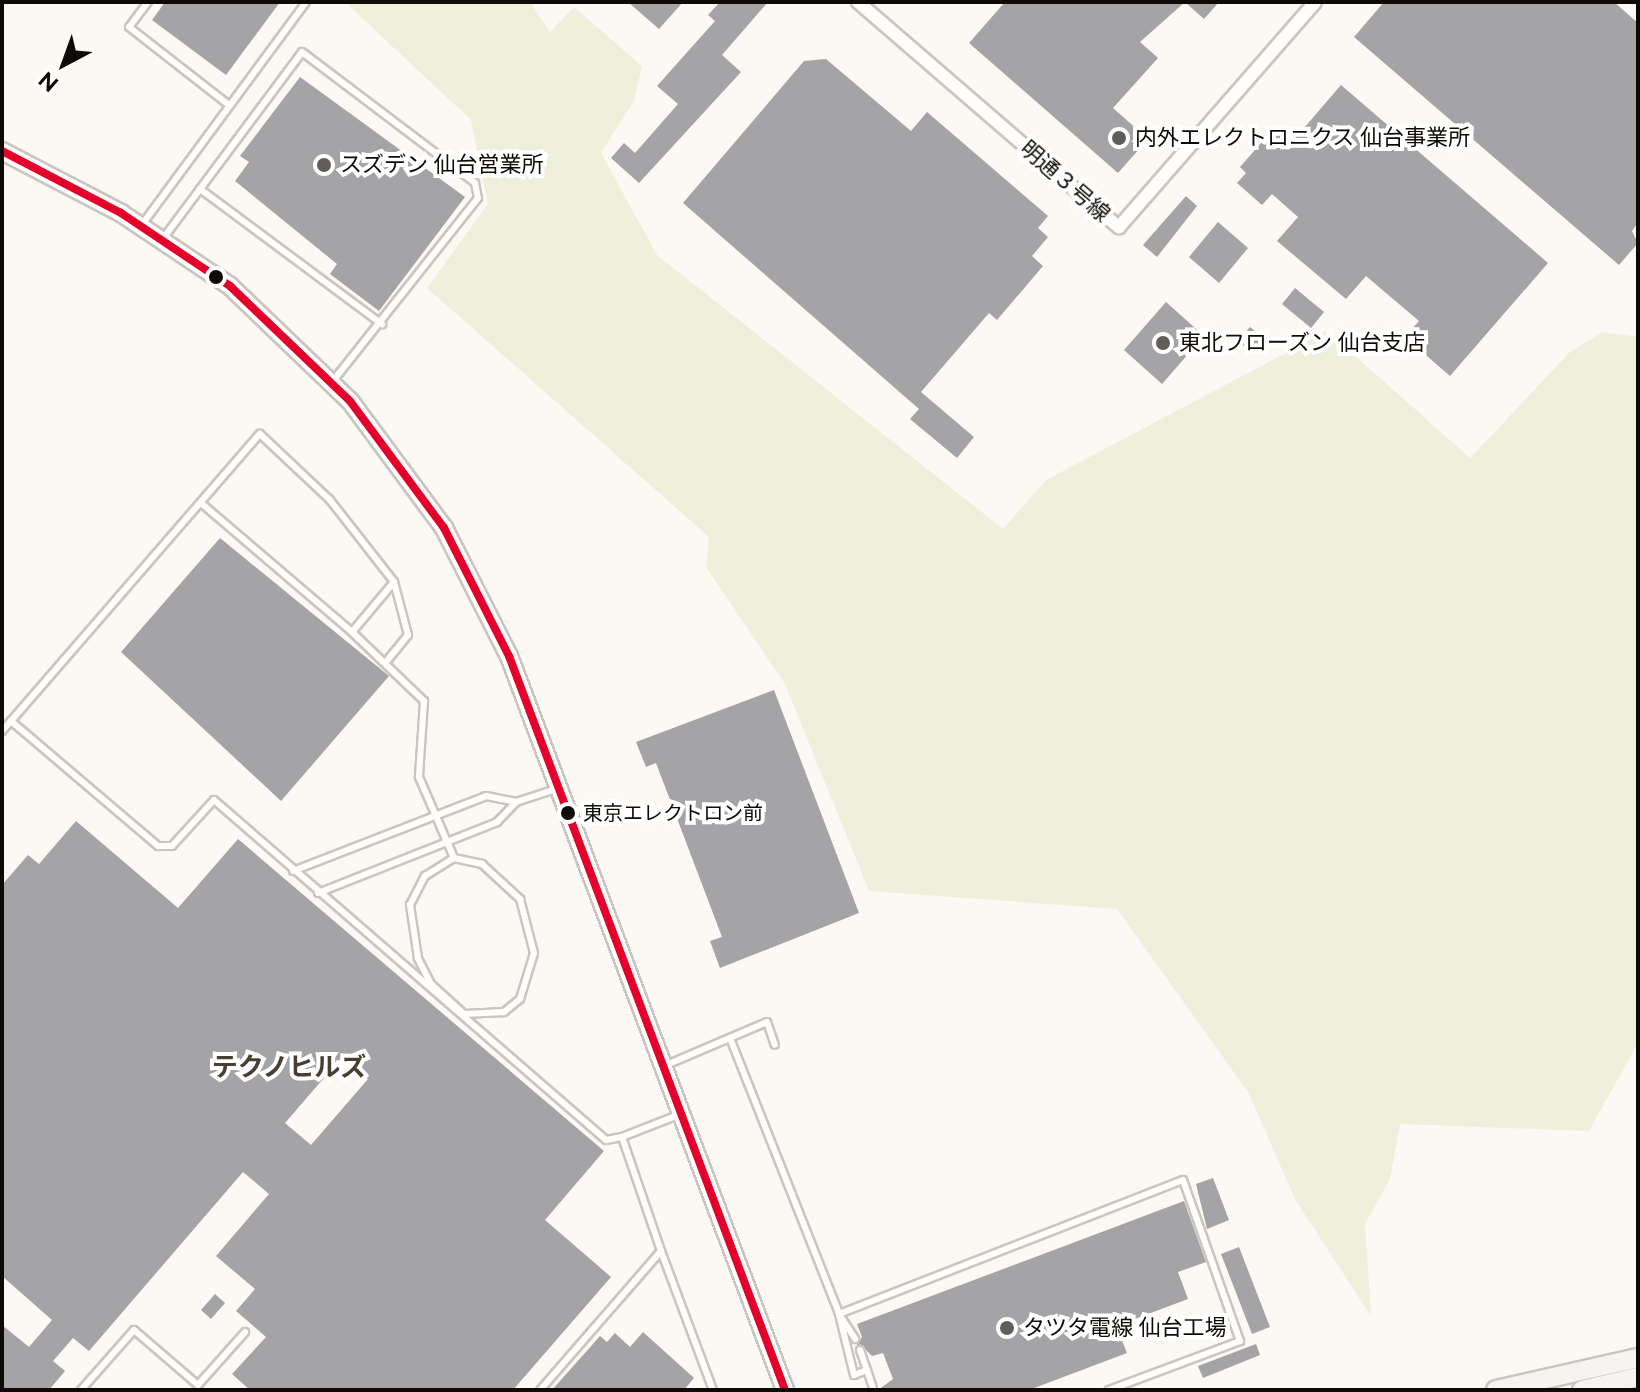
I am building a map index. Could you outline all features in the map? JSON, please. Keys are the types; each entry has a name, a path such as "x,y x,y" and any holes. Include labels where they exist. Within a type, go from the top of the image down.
{"main road":[{"path":"1496,1390 1638,1358"},
{"path":"1582,1390 1638,1377"}],"street":[{"name":"明通３号線","path":"858,2 1119,227 1315,2"},
{"path":"2,151 141,226 230,286 332,383 444,528 509,656 785,1390"}],"lane":[{"path":"148,2 129,27 229,105"},
{"path":"141,226 306,2"},
{"path":"162,240 302,52 475,183 478,198 382,324 332,383"},
{"path":"200,189 382,324"},
{"path":"2,731 260,434 330,500 394,582 408,635 386,662"},
{"path":"201,503 386,662 424,701 419,777 454,858"},
{"path":"352,632 394,582"},
{"path":"11,721 158,846 172,846 214,800 606,1140 682,1114"},
{"path":"318,893 497,822 516,802 559,788"},
{"path":"293,871 486,796 516,802"},
{"path":"454,858 482,864 520,899 534,953 520,999 504,1012 464,1014 445,1001 418,958 410,905 425,876 454,858"},
{"path":"664,1066 767,1022 775,1045"},
{"path":"730,1038 839,1314 854,1375 867,1370"},
{"path":"622,1137 713,1390"},
{"path":"839,1314 1183,1180 1240,1341 1109,1390"},
{"path":"540,1390 661,1251"},
{"path":"839,1314 855,1339"},
{"path":"81,1390 134,1330 198,1385 245,1332"},
{"path":"860,1350 873,1387"}],"green space":[{"path":"345,2 530,2 550,32 574,7 642,66 634,101 601,153 657,255 1003,529 1046,480 1327,331 1470,458 1570,352 1602,332 1638,337 1638,1043 1589,1131 1400,1124 1390,1179 1365,1224 1371,1316 1296,1201 1248,1092 1117,909 869,891 785,684 706,567 709,537 427,288 488,204 471,120"}],"building":[{"path":"165,2 280,2 226,75 152,20"},
{"path":"628,2 683,2 659,29"},
{"path":"720,2 768,2 722,55 741,72 639,183 611,158 624,143 635,153 678,104 657,86 715,21 708,15"},
{"path":"1005,2 1185,2 1140,42 1158,58 1113,108 1148,139 1118,173 969,43"},
{"path":"1185,2 1219,2 1204,19"},
{"path":"1384,2 1614,2 1638,23 1638,223 1632,231 1638,243 1619,265 1354,37"},
{"path":"826,59 911,131 927,112 1048,216 1038,228 1048,237 1032,256 1043,266 997,320 989,313 921,392 974,437 957,458 910,419 919,409 683,203 804,61"},
{"path":"300,77 465,197 379,311 330,274 337,264 235,181 249,162 240,156"},
{"path":"1341,85 1548,263 1450,376 1405,337 1419,321 1366,276 1346,299 1277,241 1298,217 1272,194 1262,205 1237,183 1246,173 1240,167 1275,127 1292,142"},
{"path":"1186,196 1197,206 1157,257 1143,245"},
{"path":"1218,222 1248,248 1219,283 1189,257"},
{"path":"1295,288 1324,312 1311,328 1282,304"},
{"path":"1166,302 1204,336 1162,384 1124,350"},
{"path":"1250,327 1264,339 1252,353 1238,341"},
{"path":"220,538 389,676 281,801 121,652"},
{"path":"774,690 859,913 720,968 710,941 722,937 656,763 646,767 636,742"},
{"path":"76,821 178,908 238,839 604,1151 545,1220 611,1277 513,1390 250,1390 232,1374 266,1337 236,1311 255,1289 216,1256 269,1194 243,1172 89,1351 73,1338 53,1361 65,1371 49,1390 2,1390 2,1325 29,1347 52,1320 2,1276 2,885 28,855 39,864","holes":["342,1057 368,1079 311,1145 285,1123"]},
{"path":"1213,1178 1229,1220 1207,1229 1196,1184"},
{"path":"1184,1201 1206,1262 1178,1272 1188,1299 1116,1326 1127,1353 1029,1390 878,1390 893,1379 883,1353 872,1356 860,1344 854,1350 862,1337 857,1324"},
{"path":"1239,1247 1270,1327 1252,1334 1221,1254"},
{"path":"215,1294 225,1303 211,1319 201,1310"},
{"path":"643,1332 694,1378 684,1390 552,1390 600,1336 607,1342 615,1333 630,1347"},
{"path":"1256,1344 1260,1355 1203,1378 1198,1366"}],"transit line":[{"path":"2,151 121,213 230,286 350,401 444,528 509,656 785,1390"}],"place":[{"name":"内外エレクトロニクス 仙台事業所","path":"1119,138"},
{"name":"スズデン 仙台営業所","path":"324,165"},
{"name":"東北フローズン 仙台支店","path":"1163,343"},
{"name":"東京エレクトロン前","path":"568,813"},
{"name":"タツタ電線 仙台工場","path":"1007,1328"}],"district":[{"name":"テクノヒルズ","path":"289,1068"}]}
